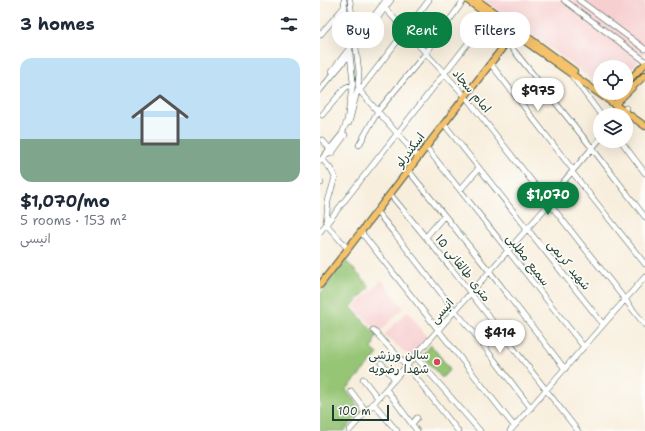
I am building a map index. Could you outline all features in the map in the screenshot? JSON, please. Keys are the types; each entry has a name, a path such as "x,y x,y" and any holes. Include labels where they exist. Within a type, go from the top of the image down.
{"main road":[{"path":"468,0 488,12"},
{"path":"477,0 489,12"},
{"path":"530,41 593,84"},
{"path":"530,42 569,72 593,86"},
{"name":"اسکندرلو","path":"320,284 502,48"},
{"path":"633,76 645,64"},
{"path":"616,103 645,75"},
{"path":"613,100 620,108"},
{"path":"633,116 645,121"},
{"path":"633,118 645,126"}],"street":[{"path":"350,0 352,12"},
{"path":"385,4 391,0"},
{"path":"420,12 429,0"},
{"path":"359,145 378,111 426,53 464,0"},
{"path":"564,0 645,61"},
{"path":"579,0 645,49"},
{"path":"320,35 345,3"},
{"path":"322,158 342,134 347,121 353,83 345,3"},
{"name":"امام سجاد","path":"385,4 392,13"},
{"path":"320,84 353,48"},
{"path":"322,158 332,153 346,135 359,89 356,48"},
{"path":"359,89 392,48"},
{"name":"امام سجاد","path":"421,48 465,96 645,325"},
{"path":"320,232 464,48"},
{"path":"512,48 645,217"},
{"path":"320,90 350,51"},
{"path":"490,63 645,264"},
{"path":"569,72 596,108"},
{"path":"353,83 418,157"},
{"path":"322,115 346,87 353,83"},
{"name":"شهید کریمی","path":"444,124 604,324"},
{"path":"322,140 330,149"},
{"name":"سمیع مطلبی","path":"426,147 584,347"},
{"name":"انیسی","path":"348,431 490,272 527,229 592,148"},
{"path":"626,148 645,173"},
{"path":"322,158 335,177 328,201 326,224 348,249"},
{"path":"460,190 480,168"},
{"path":"408,170 490,272 564,369"},
{"name":"۱۵ متری طالقانی","path":"390,194 426,237 578,431"},
{"path":"376,212 473,332 530,408"},
{"path":"426,237 444,216"},
{"path":"361,232 514,426"},
{"path":"510,431 645,277"},
{"path":"373,330 407,366 458,431"},
{"path":"415,356 480,431"},
{"path":"381,363 395,379"},
{"path":"363,378 378,398"},
{"path":"386,389 417,431"},
{"path":"351,391 366,411"},
{"path":"373,404 395,430"},
{"path":"412,424 417,418"}],"shaded area":[{"path":"483,0 645,0 645,54 633,67 633,60 593,60 593,80 530,34 530,12 500,12"},
{"path":"382,280 403,308 379,333 354,307"},
{"path":"408,311 427,337 411,357 384,335"}],"green space":[{"path":"346,261 370,287 351,307 376,335 372,349 378,354 346,390 362,411 344,431 320,431 320,294"},
{"name":"سالن ورزشی شهدا رضویه","path":"431,345 450,369 442,378 422,356"}],"place":[{"name":"سالن ورزشی شهدا رضویه","path":"437,362"}]}
